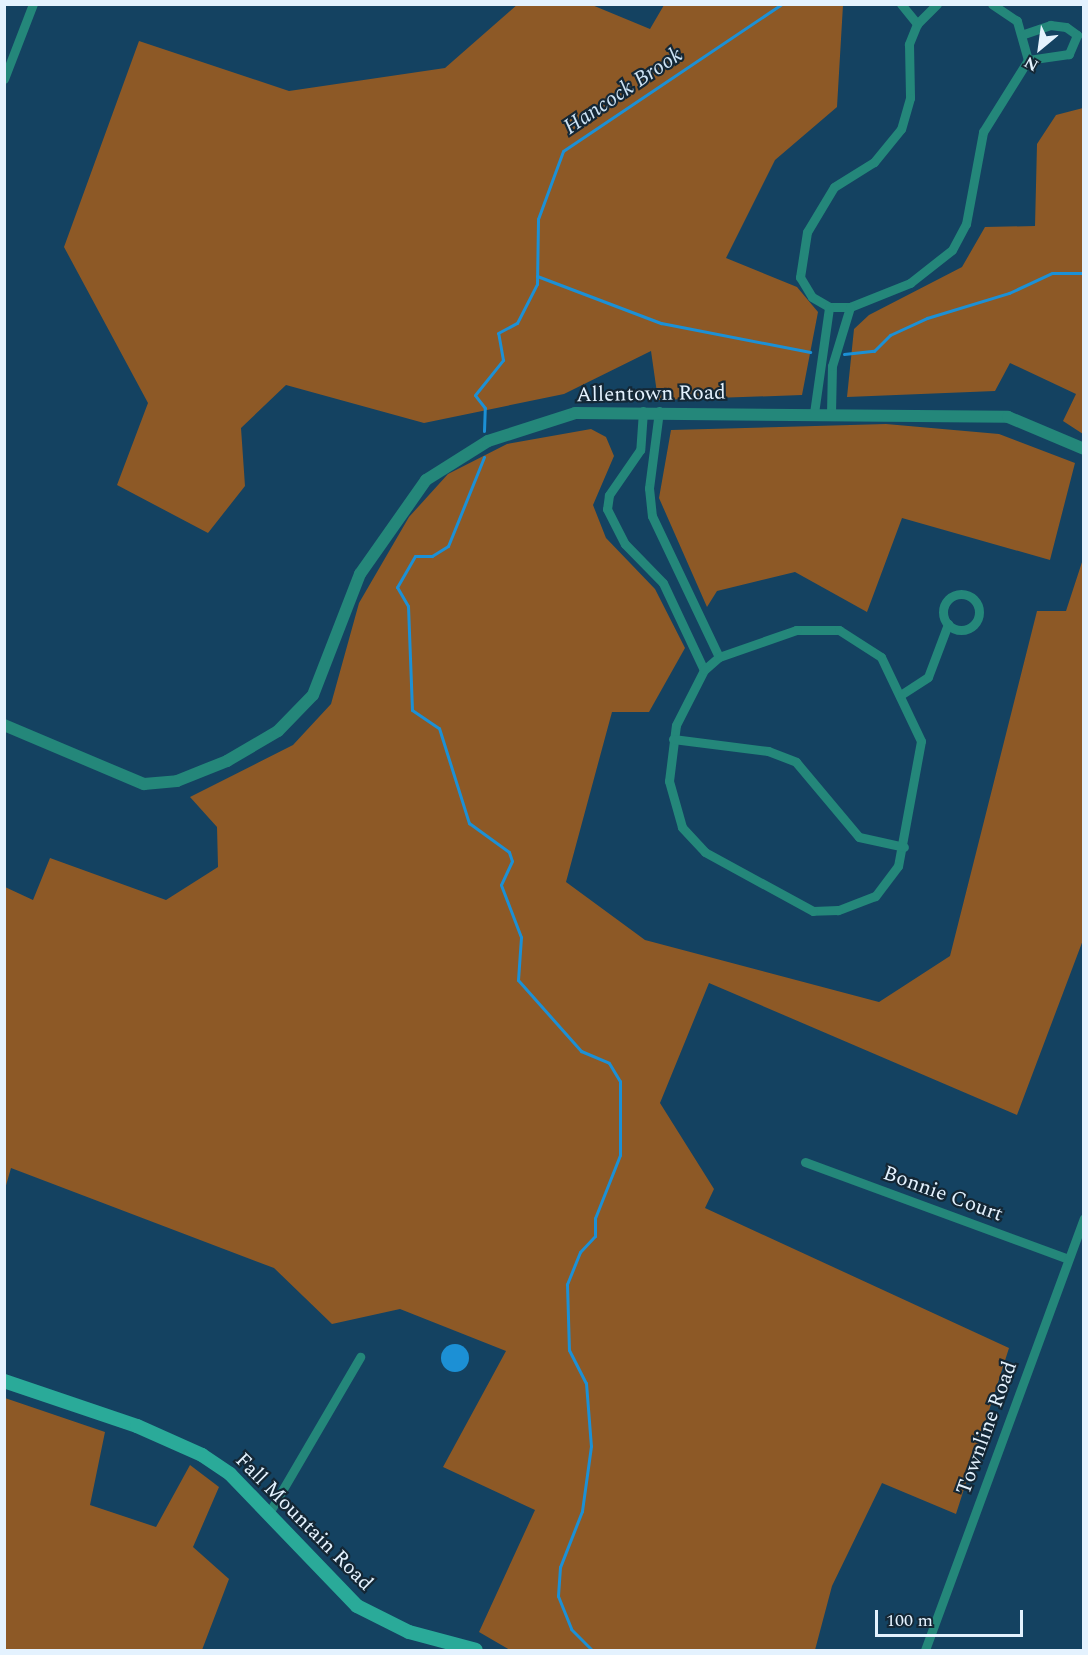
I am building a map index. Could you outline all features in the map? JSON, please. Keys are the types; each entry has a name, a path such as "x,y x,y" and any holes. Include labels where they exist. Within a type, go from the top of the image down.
{"main road":[{"name":"Fall Mountain Road","path":"4,1381 191,1448 230,1474 357,1606 409,1632 476,1650"}],"street":[{"path":"4,79 33,4"},
{"path":"901,4 917,24"},
{"path":"937,4 917,24 909,44 910,98 901,129 874,162 834,187 807,232 800,277 812,297 829,307 850,307 910,283 952,250 975,198 983,132 1028,60 1024,34 1017,21 992,4"},
{"path":"1024,34 1050,26 1066,27 1077,35 1069,54 1028,60"},
{"path":"814,413 829,307"},
{"path":"831,413 832,366 850,307"},
{"name":"Allentown Road","path":"4,724 144,784 177,781 227,761 278,731 313,695 360,574 399,512 440,468 488,441 543,421 594,410 1008,417 1083,449"},
{"path":"643,411 640,450 613,489 608,510 625,544 666,588 704,670"},
{"path":"659,411 650,510 719,657"},
{"path":"902,694 928,677 948,624"},
{"path":"796,630 839,630 881,657 902,694 921,741 904,847 887,884 860,906 813,911 775,893 705,852 682,827 669,781 673,739 704,670 719,657 796,630"},
{"path":"673,739 768,751 796,762 859,837 904,847"},
{"name":"Bonnie Court","path":"805,1162 1068,1259"},
{"name":"Townline Road","path":"926,1650 1083,1218"},
{"path":"269,1513 360,1357"}],"shaded area":[{"path":"518,4 592,5 650,29 664,5 843,5 837,107 775,160 726,258 797,287 818,312 802,395 658,400 651,351 564,394 424,423 286,385 241,428 245,486 208,533 117,485 148,403 64,247 139,41 289,91 445,68"},
{"path":"1083,108 1083,434 1063,421 1076,394 1010,363 995,391 847,397 854,329 869,315 962,267 985,227 1035,226 1037,144 1056,115"},
{"path":"886,424 999,434 1075,463 1050,560 902,518 867,612 795,572 717,591 707,607 659,498 671,430"},
{"path":"591,429 606,437 614,456 593,505 606,538 655,589 685,648 649,712 612,712 566,882 645,940 879,1002 950,956 1037,611 1066,611 1083,559 1083,940 1017,1115 709,983 660,1103 714,1189 705,1208 1009,1348 956,1514 882,1483 832,1586 815,1650 510,1650 479,1632 535,1510 443,1467 506,1351 400,1309 332,1324 274,1268 11,1168 5,1189 5,887 33,900 50,858 166,900 218,867 217,827 190,797 293,745 331,704 359,603 409,517 448,474 507,444"},
{"path":"5,1398 105,1432 90,1505 156,1527 190,1465 219,1487 193,1547 229,1579 202,1650 5,1650"}],"water":[{"path":"455,1344 465,1348 469,1358 465,1368 455,1372 445,1368 441,1358 445,1348"}],"waterway":[{"name":"Hancock Brook","path":"484,431 485,408 475,395 503,360 498,333 517,323 537,284 538,219 563,151 782,4"},
{"path":"844,354 874,351 890,335 927,318 1009,293 1052,273 1084,273"},
{"path":"537,276 661,323 810,352"},
{"name":"Hancock Brook","path":"484,457 448,546 432,556 415,556 397,587 408,606 412,710 439,728 469,823 509,852 512,861 501,885 521,937 518,980 581,1051 609,1063 620,1081 620,1155 595,1218 595,1236 580,1252 567,1284 569,1350 586,1383 591,1446 582,1511 560,1567 558,1596 571,1629 592,1650"}]}
